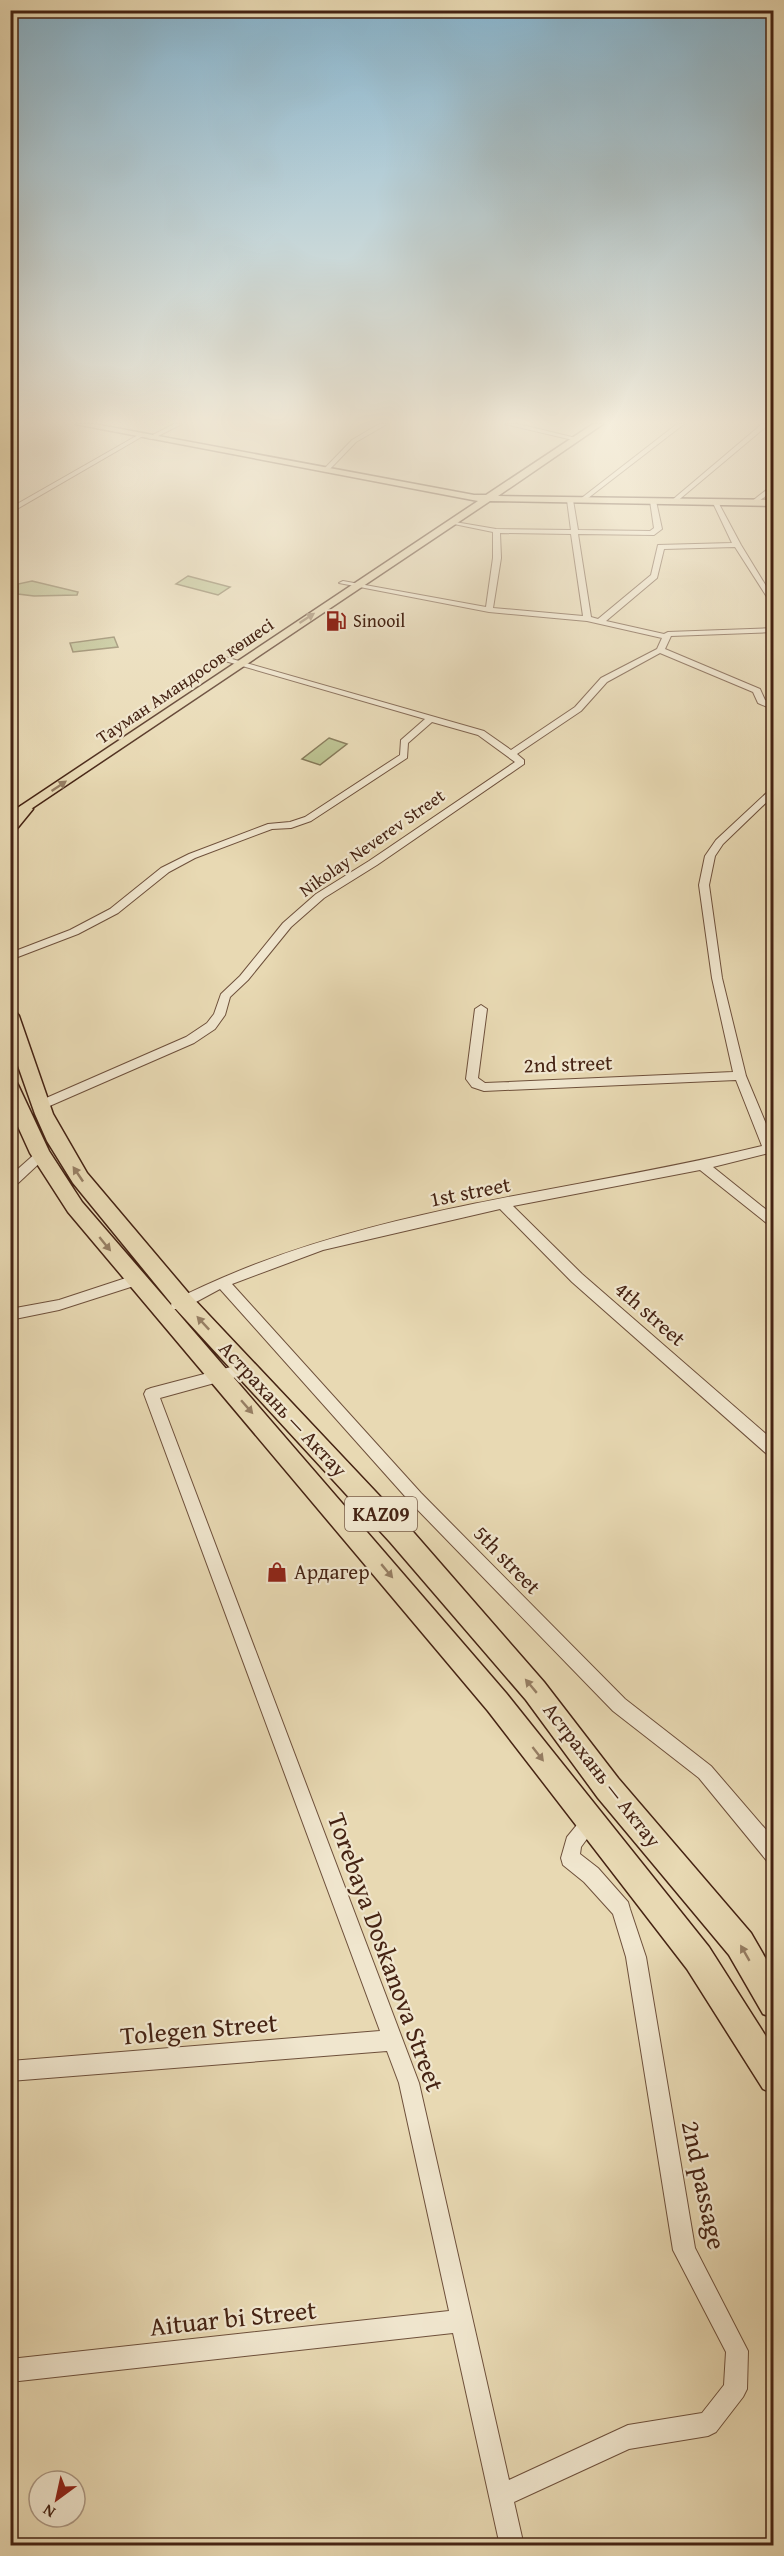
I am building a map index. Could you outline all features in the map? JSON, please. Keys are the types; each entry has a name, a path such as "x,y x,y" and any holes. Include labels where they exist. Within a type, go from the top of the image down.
{"highway":[{"path":"10,828 15,806"},
{"name":"Астрахань — Актау","path":"10,1016 41,1105 57,1141 80,1178 220,1376 497,1702 591,1821 698,1958 774,2078"},
{"name":"Астрахань — Актау","path":"10,1087 41,1155 75,1207 135,1280 174,1308 246,1369 399,1534 535,1691 608,1788 740,1944 774,2003"}],"main road":[{"name":"Тауман Амандосов көшесі","path":"10,819 15,806 228,659 404,543"},
{"name":"Тауман Амандосов көшесі","path":"15,806 240,663 420,543"}],"street":[{"path":"489,610 497,558 496,543"},
{"path":"576,543 587,619"},
{"path":"601,621 654,576 661,547 737,545 774,606"},
{"path":"343,583 489,610 601,621 667,637"},
{"path":"228,659 481,733 494,745 511,754 578,709 604,680 660,650 667,637 673,633 774,630"},
{"path":"660,650 741,682 757,691 761,701 774,708"},
{"path":"10,957 75,932 114,911 165,870 192,856 271,826 291,825 308,819 404,756 404,742 430,719"},
{"name":"Nikolay Neverev Street","path":"41,1105 190,1040 211,1026 219,1015 225,996 244,978 287,925 320,896 373,863 520,762 511,754"},
{"path":"772,1148 740,1076 717,978 704,885 710,856 719,842 774,789"},
{"name":"2nd street","path":"481,1009 472,1079 476,1084 484,1087 740,1076"},
{"name":"1st street","path":"174,1308 222,1282 321,1246 461,1212 702,1165 772,1148"},
{"path":"10,1184 41,1155"},
{"path":"702,1165 774,1224"},
{"name":"4th street","path":"504,1205 577,1278 774,1451"},
{"path":"10,1315 59,1305 135,1280"},
{"name":"5th street","path":"222,1282 416,1498 619,1705 705,1772 774,1854"},
{"path":"220,1376 246,1369"},
{"name":"Torebaya Doskanova Street","path":"220,1376 151,1394 409,2083 512,2546"},
{"name":"2nd passage","path":"501,2496 628,2437 708,2424 735,2389 737,2352 684,2250 636,1957 627,1928 621,1909 591,1875 570,1858 573,1843 591,1821"},
{"name":"Tolegen Street","path":"10,2071 393,2040"},
{"name":"Aituar bi Street","path":"10,2371 463,2321"}],"green space":[{"path":"188,576 230,587 218,595 176,584"},
{"path":"32,581 78,592 77,595 18,594 18,584"},
{"path":"114,637 118,647 73,652 70,643"},
{"path":"329,738 347,744 320,765 302,759"}],"place":[{"name":"Sinooil","path":"336,621"},
{"name":"Ардагер","path":"277,1572"}]}
